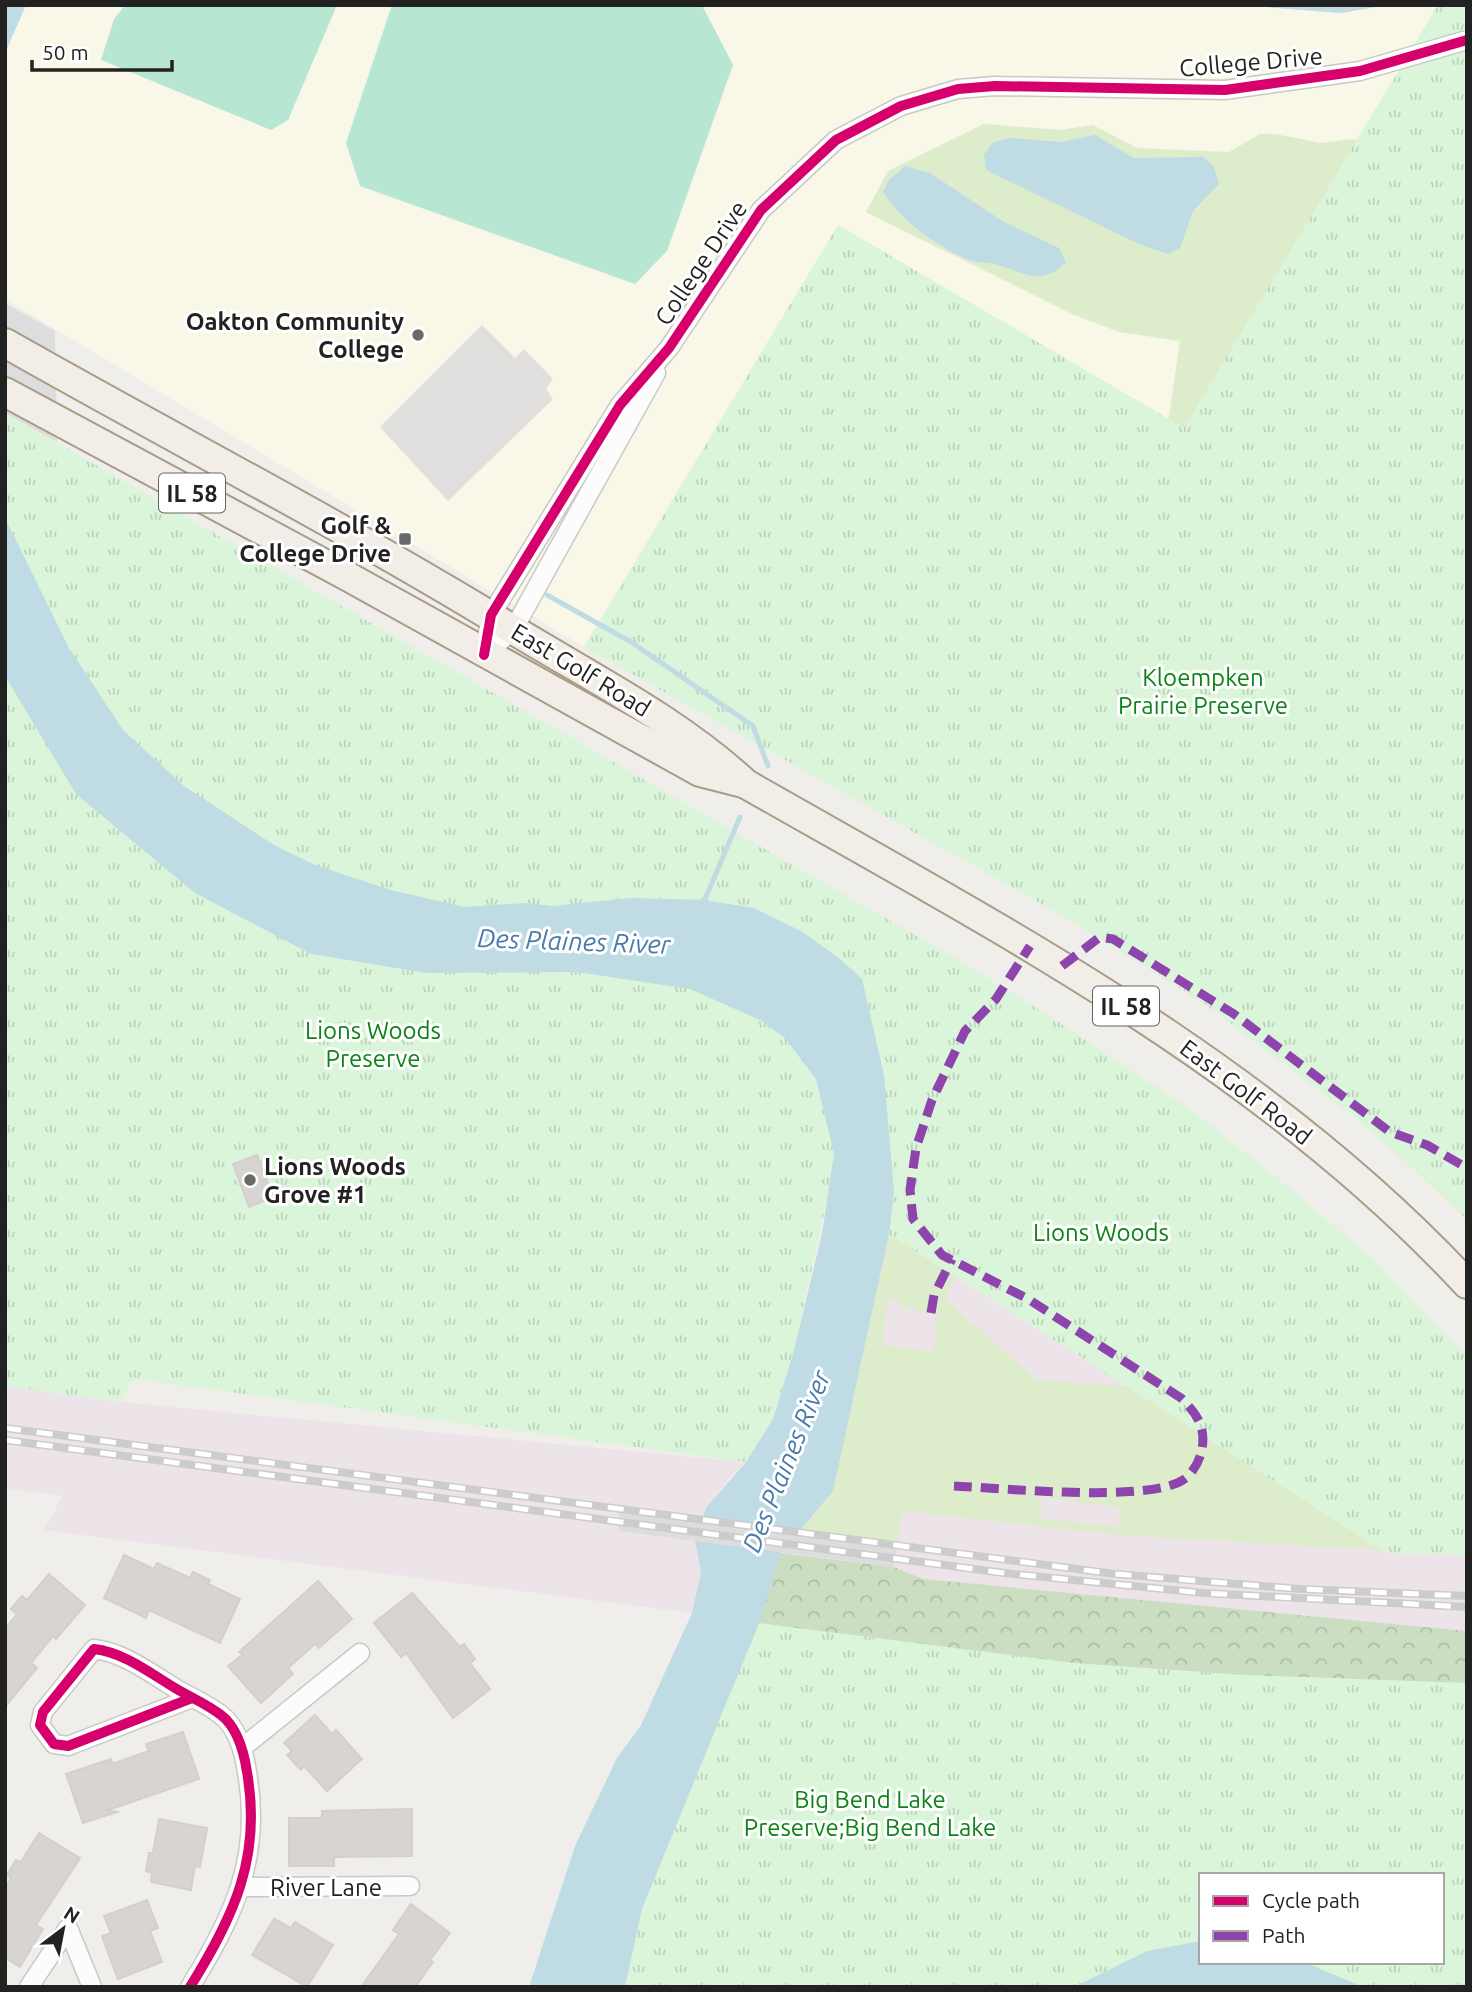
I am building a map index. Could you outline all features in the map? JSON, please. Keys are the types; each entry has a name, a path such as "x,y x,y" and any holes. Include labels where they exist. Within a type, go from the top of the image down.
{"main road":[{"name":"East Golf Road","path":"5,343 364,540 603,682 708,749 746,784 1030,946 1169,1033 1275,1111 1363,1184 1467,1284"},
{"name":"East Golf Road","path":"5,392 347,576 484,655 700,772 746,784"}],"street":[{"name":"College Drive","path":"484,655 502,622 636,413 669,348 761,210 836,140 901,106 958,89 995,86 1225,90 1360,71 1467,40"},
{"name":"College Drive","path":"484,655 620,405 669,348"},
{"path":"190,1987 222,1935 243,1887 253,1828 243,1747 223,1716 192,1698 109,1651 94,1649 43,1712 40,1725 54,1744 68,1746 192,1698"},
{"path":"243,1747 360,1653"},
{"name":"River Lane","path":"243,1887 410,1886"},
{"path":"29,1987 68,1928 92,1987"}],"shaded area":[{"name":"Oakton Community College","path":"26,5 1239,5 1341,13 1387,5 1438,5 1184,428 838,225 584,647 5,299 5,53"},
{"path":"482,325 515,358 524,349 553,379 546,389 553,399 448,501 380,427"},
{"path":"889,1234 1386,1553 1467,1555 1467,1683 781,1553 894,1566 897,1542 801,1530 833,1491"},
{"path":"5,1386 121,1402 746,1462 729,1478 704,1515 620,1506 617,1531 695,1541 701,1572 692,1613 43,1530 63,1496 5,1488"}],"green space":[{"path":"125,5 337,5 288,120 271,130 101,60 114,19"},
{"path":"392,5 702,5 733,65 667,251 635,284 360,186 346,143"},
{"name":"Kloempken Prairie Preserve","path":"1438,5 1467,5 1467,1220 1426,1179 1350,1114 1201,1001 1061,915 584,647 838,225 1184,428"},
{"path":"984,124 1060,130 1093,125 1137,148 1229,152 1260,134 1275,134 1321,143 1352,139 1384,150 1467,1220 1381,1139 1288,1064 1192,996 1092,933 1180,341 1119,332 1072,314 866,212 888,171"},
{"name":"Lions Woods Preserve","path":"5,413 962,962 1191,1110 1281,1181 1374,1260 1467,1356 1467,1555 1386,1553 828,1195 793,1354 773,1419 746,1462 134,1379 121,1402 5,1386"},
{"path":"889,1234 954,1275 946,1300 1037,1380 1467,1410 1467,1555 1117,1535 903,1511 898,1542 801,1530 833,1491","holes":["888,1299 900,1300 899,1308 938,1314 933,1352 882,1345","1042,1497 1119,1507 1118,1527 1040,1518"]},
{"name":"Big Bend Lake Preserve;Big Bend Lake","path":"781,1553 894,1567 923,1579 1467,1631 1467,1987 1444,1964 1444,1873 1199,1873 1199,1875 625,1987"},
{"name":"Big Bend Lake Preserve;Big Bend Lake","path":"759,1623 1074,1663 1246,1675 1467,1683 1467,1987 625,1987 642,1909"}],"water":[{"path":"5,5 26,5 5,53"},
{"path":"1239,5 1387,5 1341,13"},
{"path":"1095,135 1134,158 1203,157 1214,167 1219,184 1193,211 1180,248 1168,254 1139,244 986,170 984,155 992,143 1009,138 1061,142"},
{"path":"905,166 930,173 1004,222 1059,248 1066,262 1049,274 1034,276 970,260 943,247 909,222 883,192 889,180"},
{"name":"Des Plaines River","path":"5,518 69,648 123,730 184,786 274,845 315,865 391,890 464,907 526,903 552,906 631,898 704,900 754,908 801,931 839,958 862,979 884,1075 894,1192 889,1234 833,1491 781,1553 759,1623 642,1909 625,1987 529,1987 575,1846 617,1758 641,1725 692,1613 701,1572 695,1541 706,1508 746,1462 773,1419 793,1354 822,1234 834,1154 816,1079 785,1038 760,1020 690,989 577,972 427,973 311,954 195,893 76,794 5,676"},
{"path":"1199,1941 1199,1964 1308,1964 1364,1987 1074,1987 1147,1951"}],"pier":[{"path":"5,303 55,331 57,442 5,413"},
{"path":"620,1506 898,1542 894,1567 617,1531"}],"building":[{"name":"Lions Woods Grove #1","path":"257,1155 273,1197 249,1207 233,1164"},
{"path":"124,1555 154,1569 157,1563 190,1578 193,1572 210,1580 208,1584 240,1599 220,1643 149,1610 146,1618 104,1598"},
{"path":"49,1574 85,1605 56,1639 53,1636 31,1663 37,1668 5,1707 5,1629 17,1614 11,1609 22,1596 27,1600"},
{"path":"318,1581 352,1619 319,1648 315,1644 288,1668 293,1674 261,1703 228,1666 243,1654 239,1652"},
{"path":"412,1593 460,1647 464,1644 475,1659 470,1663 490,1689 453,1718 406,1653 401,1657 374,1623"},
{"path":"315,1715 332,1734 336,1730 362,1759 327,1791 304,1766 301,1770 287,1755 292,1751 284,1743"},
{"path":"183,1732 199,1779 108,1810 117,1812 83,1823 66,1774 111,1759 112,1764 149,1751 146,1744"},
{"path":"412,1809 412,1856 334,1857 334,1866 289,1866 289,1818 322,1818 322,1811"},
{"path":"159,1819 207,1828 200,1867 195,1866 191,1890 151,1882 152,1873 146,1871 149,1853 153,1853"},
{"path":"39,1833 80,1858 36,1925 43,1929 20,1967 5,1958 5,1888 11,1878 7,1875 16,1860 21,1862"},
{"path":"147,1900 158,1928 150,1931 162,1962 118,1979 102,1936 111,1933 104,1916"},
{"path":"411,1904 450,1933 430,1960 433,1962 415,1987 361,1987 399,1934 393,1930"},
{"path":"274,1919 291,1928 295,1922 333,1945 307,1987 252,1955"}],"waterway":[{"path":"547,595 631,642 753,726 768,766"},
{"path":"703,904 740,817"}],"railway":[{"path":"5,1428 1115,1574 1300,1589 1467,1596"},
{"path":"5,1440 1004,1573 1203,1593 1467,1607"}],"marked path":[{"path":"1062,966 1100,937 1113,939 1234,1014 1390,1132 1427,1145 1467,1168"},
{"path":"954,1486 1108,1493 1139,1491 1165,1487 1183,1480 1196,1466 1202,1449 1203,1433 1199,1420 1181,1398 1028,1299 942,1255 913,1219 910,1190 916,1148 932,1100 965,1031 996,999 1030,946"},
{"path":"931,1313 934,1295 952,1259"}],"cycle path":[{"path":"484,655 491,615 620,405 669,348 761,210 836,140 901,106 958,89 995,86 1225,90 1360,71 1467,40"},
{"path":"190,1987 220,1935 241,1885 247,1859 251,1803 244,1756 236,1733 227,1720 210,1707 126,1659 94,1649 43,1712 40,1725 54,1744 68,1746 192,1698"}],"place":[{"name":"Oakton Community College","path":"418,335"},
{"name":"Golf & College Drive","path":"405,539"},
{"name":"Lions Woods Grove #1","path":"250,1180"}],"park label":[{"name":"Lions Woods","path":"1101,1232"}]}
